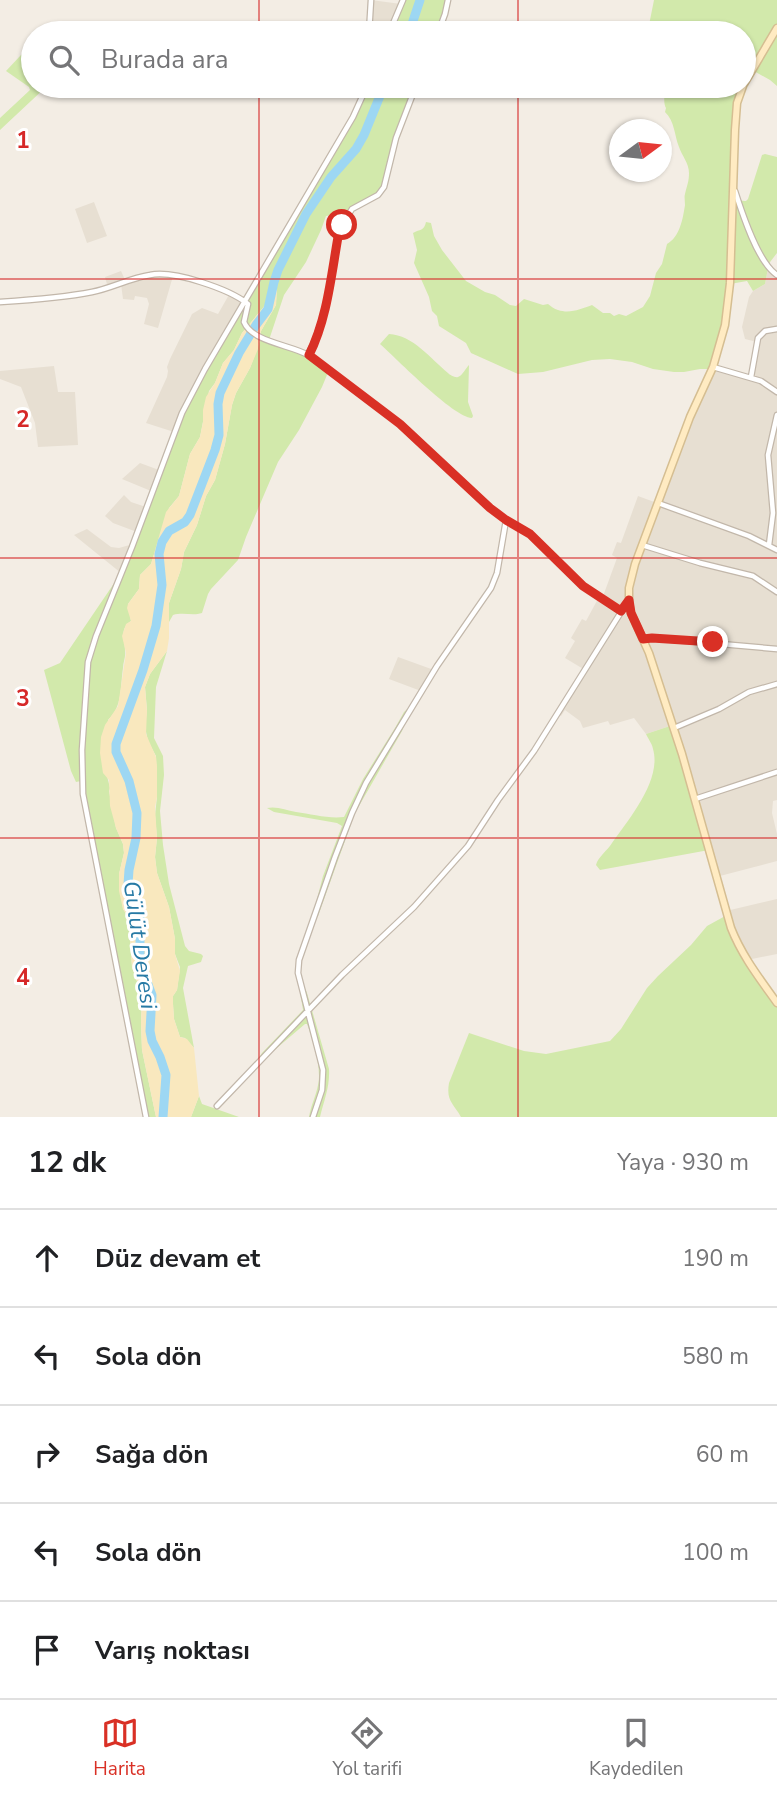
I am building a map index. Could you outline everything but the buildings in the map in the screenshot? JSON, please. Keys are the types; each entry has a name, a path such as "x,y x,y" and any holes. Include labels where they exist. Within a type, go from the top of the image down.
{"street":[{"path":"370,21 371,0"},
{"path":"394,21 403,0"},
{"path":"442,21 448,0"},
{"path":"756,63 777,28"},
{"path":"146,1117 83,794 82,750 88,662 182,412 362,98"},
{"path":"309,355 323,317 342,225 352,209 378,195 384,187 396,138 411,98"},
{"path":"739,98 728,305 723,332 713,368 690,417 642,545 631,578 629,600 631,613 643,639 674,728 735,939 777,1003"},
{"path":"734,187 743,215 765,264 777,275"},
{"path":"0,302 76,295 161,274 222,289 248,304 244,322 248,330 309,355 400,424 490,508 530,534 583,586 621,611"},
{"path":"751,377 758,338 765,331 777,329"},
{"path":"713,368 751,377 777,392"},
{"path":"769,545 773,513 768,455 777,415"},
{"path":"658,503 749,536 777,550"},
{"path":"313,1117 324,1080 321,1058 298,973 299,960 352,813 366,783 437,666 491,588 497,573 506,520"},
{"path":"642,545 753,576 777,592"},
{"path":"217,1105 342,975 414,906 468,846 534,751 629,600"},
{"path":"643,639 777,649"},
{"path":"674,728 719,709 749,692 777,684"},
{"path":"695,799 777,772"}],"shaded area":[{"path":"371,0 401,4 394,21 370,21"},
{"path":"94,202 107,236 87,243 75,209"},
{"path":"768,268 777,275 777,800 773,801 772,813 777,834 777,861 716,877 673,725 646,734 634,718 610,725 608,721 583,728 580,721 565,710 561,716 557,713 585,670 565,658 575,641 571,638 582,619 586,621 599,597 602,599 617,558 612,555 617,542 621,543 638,496 657,503 713,367 751,377 757,342 745,339 742,327 749,297 753,291 765,284"},
{"path":"121,271 126,282 150,274 173,276 158,328 144,324 149,304 147,298 135,296 134,300 123,299 121,284 108,288 105,277"},
{"path":"230,293 245,302 174,432 146,423 167,377 170,359 192,314 202,308 218,314"},
{"path":"54,366 58,392 75,392 78,445 38,447 35,423 21,387 0,379 0,371"},
{"path":"140,463 159,470 151,491 122,479"},
{"path":"124,495 131,502 146,507 137,532 113,523 105,516"},
{"path":"87,529 111,547 133,544 121,573 74,535"},
{"path":"398,657 434,670 421,691 389,679"},
{"path":"777,899 777,954 747,960 726,911"}],"green space":[{"path":"403,0 448,0 442,21 394,21"},
{"path":"654,0 777,0 777,86 756,72 756,21 650,21"},
{"path":"21,55 21,81 6,71"},
{"path":"21,98 34,98 0,130 0,118"},
{"path":"362,98 411,98 396,138 381,192 344,213 326,216 306,262 284,295 269,340 295,348 329,370 322,387 278,462 238,560 211,589 202,613 173,615 169,622 169,603 184,552 215,480 236,393 250,368 261,331 276,305 277,284 271,282 267,303 242,333 209,391 200,437 190,454 179,496 169,508 151,564 140,575 139,589 128,604 131,621 124,631 125,655 120,696 113,715 108,720 107,776 116,828 123,844 124,853 119,874 123,909 129,923 132,967 142,996 142,1050 156,1117 146,1117 81,781 76,782 71,771 44,670 60,663 121,573 182,413"},
{"path":"664,98 739,98 734,186 741,200 748,199 762,155 777,157 777,253 767,266 765,284 753,291 747,281 730,284 728,305 711,371 700,369 674,372 610,359 518,374 471,353 466,343 439,326 414,263 417,250 413,233 423,228 426,222 431,223 434,236 442,250 466,281 510,305 516,306 524,299 567,311 592,305 603,313 614,316 626,316 643,307 650,296 667,244 675,237 680,227 689,179 688,166 679,147 672,119 665,112"},
{"path":"389,334 398,335 414,343 454,377 459,376 469,365 468,402 472,418 439,398 380,344"},
{"path":"167,651 156,687 154,738 163,756 160,811 169,884 185,946 189,951 203,956 201,962 188,966 183,988 194,1048 185,1038 180,1037 174,1019 173,996 177,990 180,967 175,954 169,907 157,873 156,756 148,741 145,727 145,687 150,674"},
{"path":"413,704 402,731 355,813 318,916 313,923 311,922 323,876 342,826 274,812 267,808 344,817 363,779 404,712"},
{"path":"673,725 709,850 600,870 597,862 635,811 653,773 653,749 646,734"},
{"path":"727,915 731,928 777,1003 777,1117 461,1117 451,1102 448,1089 469,1033 524,1051 546,1054 610,1041 658,976 707,926"},
{"path":"298,980 301,980 307,993 329,1069 328,1088 320,1117 309,1117 319,1071 307,1024 250,1071 262,1053 303,1010"},
{"path":"199,1096 202,1104 239,1117 191,1117"}],"sand":[{"path":"271,282 277,284 276,305 261,331 258,349 236,393 215,480 184,552 169,603 167,651 150,674 145,687 146,734 157,766 155,857 157,873 169,907 180,971 177,990 173,996 174,1019 180,1037 187,1039 194,1048 199,1096 191,1117 156,1117 142,1050 142,996 132,967 129,923 119,891 123,844 110,806 109,780 103,773 101,737 105,725 118,706 126,653 122,636 126,624 131,621 128,604 139,589 140,575 151,564 166,512 179,496 190,454 200,437 206,397 242,333 267,303"}],"waterway":[{"name":"Gülüt Deresi","path":"413,21 420,0"},
{"name":"Gülüt Deresi","path":"163,1117 166,1075 150,1031 152,995 140,963 140,913 128,884 136,838 137,813 129,781 116,752 116,744 156,626 162,585 159,554 162,542 169,531 185,522 190,515 219,435 220,393 239,353 268,309 278,270 306,214 331,177 356,149 379,98"}],"route":[{"path":"342,225 323,317 309,355 400,424 490,508 530,534 583,586 621,611 629,600 631,613 643,639 713,642"}]}
